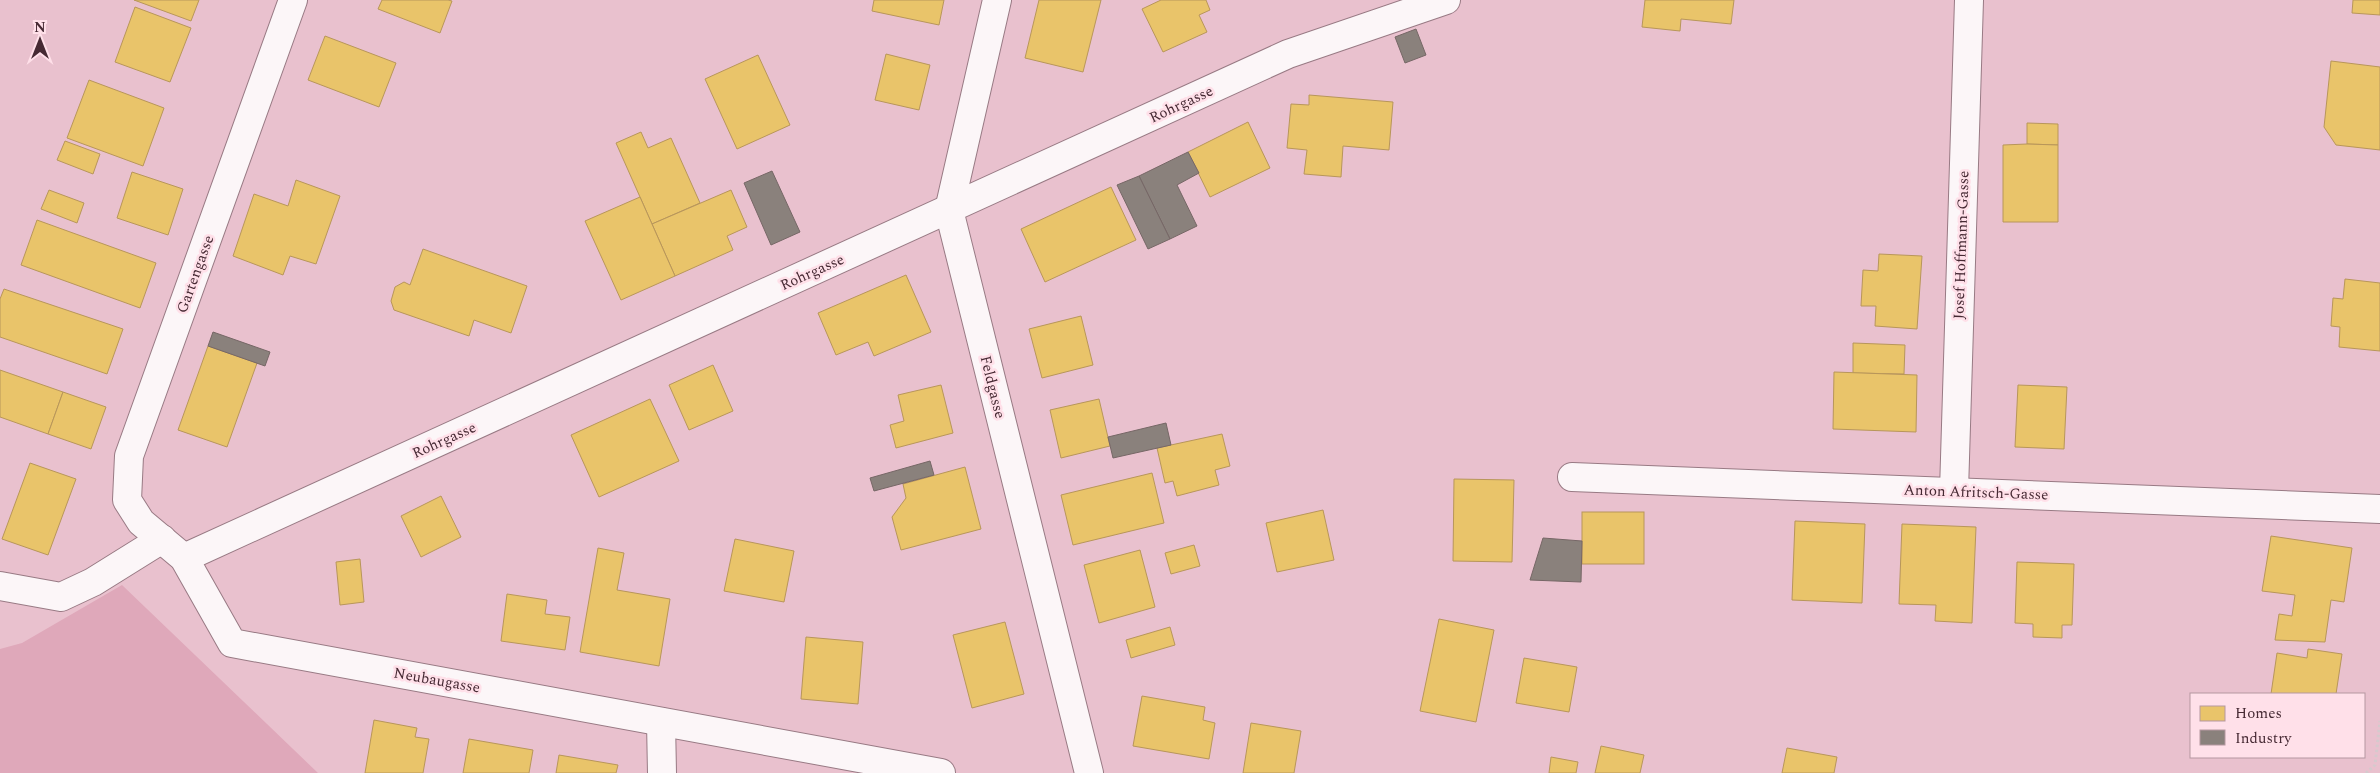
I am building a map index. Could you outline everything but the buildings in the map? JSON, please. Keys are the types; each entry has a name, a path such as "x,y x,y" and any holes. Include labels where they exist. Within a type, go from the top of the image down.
{"street":[{"name":"Gartengasse","path":"162,539 141,522 127,500 130,456 293,0"},
{"name":"Feldgasse","path":"997,0 949,210 1089,773"},
{"name":"Rohrgasse","path":"184,558 1288,54 1446,0"},
{"name":"Josef Hoffmann-Gasse","path":"1954,490 1969,0"},
{"name":"Anton Afritsch-Gasse","path":"1572,477 1954,490 2380,509"},
{"name":"Neubaugasse","path":"162,539 184,558 232,643 941,773"},
{"path":"0,586 61,596 93,582 162,539"},
{"path":"661,722 662,773"}],"path":[{"path":"2366,773 2374,765 2380,721"}],"shaded area":[{"path":"122,585 318,773 0,773 0,649 22,643"}]}
